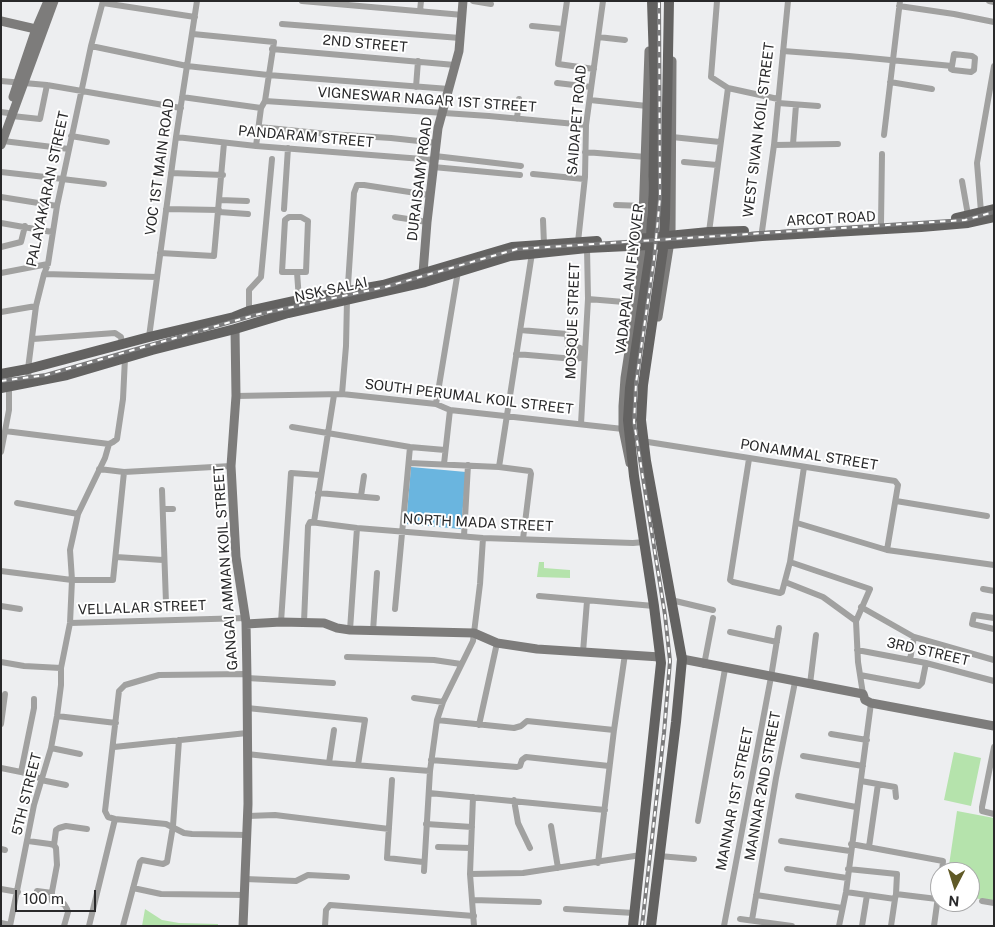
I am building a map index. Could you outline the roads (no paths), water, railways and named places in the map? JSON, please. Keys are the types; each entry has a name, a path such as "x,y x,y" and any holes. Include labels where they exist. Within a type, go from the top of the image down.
{"main road":[{"name":"VADAPALANI FLYOVER","path":"633,926 660,657 629,437 628,403 650,253 653,203 654,29 652,1"},
{"name":"VADAPALANI FLYOVER","path":"651,926 682,659 650,474 646,461 642,420 643,385 665,226 669,1"},
{"name":"ARCOT ROAD","path":"844,229 959,218 994,209"},
{"name":"ARCOT ROAD","path":"671,240 968,223 994,217"},
{"name":"ARCOT ROAD","path":"762,231 786,232"},
{"name":"WEST SIVAN KOIL STREET","path":"671,240 709,232 762,231"},
{"path":"424,278 512,247 578,242 671,240"},
{"name":"NSK SALAI","path":"5,387 67,375 348,296 458,271 510,256 642,242"},
{"path":"5,373 28,369 234,317 248,311 299,300 348,296"},
{"path":"262,308 264,320"},
{"path":"645,818 664,820"}],"street":[{"path":"1,131 21,83 48,1"},
{"path":"40,30 54,1"},
{"name":"VOC 1ST MAIN ROAD","path":"149,337 176,137 197,1"},
{"path":"302,1 332,2 463,15"},
{"path":"420,10 421,1"},
{"name":"DURAISAMY ROAD","path":"424,278 429,195 438,128 455,65 461,34 463,1"},
{"path":"473,1 491,4"},
{"path":"566,1 558,64 594,69"},
{"name":"SAIDAPET ROAD","path":"578,242 584,179 586,125 603,1"},
{"path":"717,1 711,77 728,88 778,101 818,106"},
{"name":"WEST SIVAN KOIL STREET","path":"762,231 774,145 788,1"},
{"path":"989,1 994,2"},
{"path":"103,2 195,17"},
{"name":"PALAYAKARAN STREET","path":"29,383 28,369 36,306 48,264 57,206 90,46 103,2"},
{"path":"884,135 899,4 994,22"},
{"path":"1,21 40,30"},
{"path":"282,24 460,38 461,34"},
{"path":"532,26 562,29"},
{"path":"650,474 645,420 648,376 671,240 672,56 668,28"},
{"path":"634,476 626,452 623,429 625,378 641,273 650,46 654,29"},
{"name":"2ND STREET","path":"193,34 273,45 455,65"},
{"path":"598,37 625,40"},
{"path":"256,146 273,45"},
{"path":"90,46 187,66 268,75 449,89"},
{"path":"783,51 952,66"},
{"path":"416,87 418,61"},
{"path":"981,212 977,163 994,66"},
{"path":"1,81 82,90 181,108"},
{"path":"890,82 932,89"},
{"path":"557,83 592,87"},
{"path":"7,114 40,119 47,85"},
{"path":"709,232 728,88"},
{"path":"182,98 261,108"},
{"path":"517,118 519,99"},
{"path":"590,100 648,106"},
{"name":"VIGNESWAR NAGAR 1ST STREET","path":"265,101 517,118 586,125"},
{"path":"793,144 796,104"},
{"path":"7,114 2,143 69,149"},
{"path":"259,127 391,138 437,144"},
{"path":"71,136 107,142"},
{"name":"PANDARAM STREET","path":"176,137 256,146 434,161"},
{"path":"672,137 720,142"},
{"path":"160,254 214,256 223,175 224,143"},
{"path":"774,145 838,144"},
{"path":"284,209 288,148"},
{"path":"585,152 646,158"},
{"path":"881,224 882,154"},
{"path":"248,311 249,290 261,277 272,159"},
{"path":"434,161 521,166"},
{"path":"434,161 520,175"},
{"path":"684,162 717,165"},
{"path":"646,169 672,170"},
{"path":"1,172 104,184"},
{"path":"171,173 223,175"},
{"path":"532,174 584,179"},
{"path":"962,181 968,216"},
{"path":"342,394 354,193 357,185 429,195"},
{"path":"1,197 57,206"},
{"path":"220,200 247,202"},
{"path":"616,205 644,206"},
{"path":"166,209 248,214"},
{"path":"289,217 301,217 308,221 306,272 297,272 282,272 285,220 289,217"},
{"path":"395,218 427,222"},
{"path":"543,220 544,244"},
{"path":"1,223 52,232"},
{"path":"1,247 21,242 25,226"},
{"name":"MOSQUE STREET","path":"581,424 588,299 587,248"},
{"path":"499,467 532,253"},
{"path":"1,273 48,264"},
{"path":"436,404 458,271"},
{"path":"297,272 299,300"},
{"path":"641,273 665,277"},
{"path":"44,274 157,277"},
{"path":"588,299 636,303"},
{"path":"1,312 36,306"},
{"name":"GANGAI AMMAN KOIL STREET","path":"235,329 236,396 231,466 236,557 246,621 247,676 248,816 244,926"},
{"path":"516,354 580,358 580,348 568,346 567,334 520,330"},
{"path":"33,339 115,333 122,337 122,345"},
{"name":"5TH STREET","path":"10,925 34,805 51,748 57,716 61,668 70,623 72,580 70,550 78,514 105,458 109,444 117,439 124,400 125,358"},
{"path":"1,452 9,410 5,387 5,373"},
{"name":"SOUTH PERUMAL KOIL STREET","path":"236,396 342,394 436,404 450,410 623,429"},
{"path":"304,622 308,526 312,522 318,492 334,395"},
{"path":"444,464 450,410"},
{"path":"292,427 410,447 446,450"},
{"path":"4,432 109,444"},
{"name":"PONAMMAL STREET","path":"648,442 896,481 898,485 896,501 887,550"},
{"path":"395,609 410,447"},
{"path":"749,459 730,580 782,592 797,523 804,467"},
{"path":"409,463 499,467 530,471 523,538"},
{"path":"464,536 468,465"},
{"path":"99,469 124,472 231,466"},
{"path":"1,571 72,580 113,580 124,472"},
{"path":"281,622 291,472 320,475"},
{"path":"361,496 364,476"},
{"path":"162,490 166,602"},
{"path":"318,492 377,498"},
{"path":"896,501 987,516"},
{"path":"17,503 78,514"},
{"path":"162,508 172,508"},
{"name":"NORTH MADA STREET","path":"312,522 357,528 483,538 523,538 633,544 644,542"},
{"path":"797,523 887,550 994,565"},
{"path":"350,630 357,528"},
{"path":"424,871 423,862 430,771 437,720 443,702 472,641 483,538"},
{"path":"116,557 163,560"},
{"path":"790,562 870,589 856,621 857,650 865,700 870,703 994,726"},
{"path":"373,631 377,573"},
{"path":"785,582 823,596 856,621"},
{"path":"982,589 994,590"},
{"path":"539,596 654,606"},
{"path":"671,600 713,610"},
{"path":"583,652 587,601"},
{"path":"1,606 20,609"},
{"path":"861,607 914,637 994,660"},
{"path":"994,618 974,615 972,623 973,625 994,629"},
{"path":"704,665 713,618"},
{"path":"246,621 324,622 336,628 350,630 474,633 497,643 537,649 660,657"},
{"name":"VELLALAR STREET","path":"70,623 246,621"},
{"name":"MANNAR 1ST STREET","path":"724,926 779,628"},
{"path":"730,632 777,642"},
{"path":"810,684 816,635"},
{"path":"910,660 914,637"},
{"path":"479,725 497,643"},
{"name":"3RD STREET","path":"857,650 926,663 994,681"},
{"path":"598,863 609,766 625,654"},
{"path":"347,657 434,660 461,664"},
{"path":"682,659 704,665 863,694"},
{"path":"1,662 24,666 61,668"},
{"path":"860,675 919,686 922,683 926,663"},
{"path":"698,821 725,668"},
{"path":"247,835 184,833 166,824 108,817 106,814 120,691 125,685 159,675 247,676 333,683"},
{"name":"MANNAR 2ND STREET","path":"752,920 776,778 795,682"},
{"path":"1,724 5,694"},
{"path":"414,698 443,702"},
{"path":"21,772 34,708 34,699"},
{"path":"839,926 846,892 856,806 867,740 870,703"},
{"path":"247,708 365,720 358,765"},
{"path":"57,716 116,723"},
{"path":"437,720 514,728 521,726 527,721 614,730"},
{"path":"329,763 334,730"},
{"path":"114,746 247,733"},
{"path":"831,734 867,740"},
{"path":"124,926 142,860 163,864 167,862 173,826 179,740"},
{"path":"994,747 991,777 982,807 982,811 994,814"},
{"path":"51,748 80,754"},
{"path":"247,754 430,771"},
{"path":"803,756 863,766"},
{"path":"432,760 517,767 526,758 609,766"},
{"path":"1,768 66,785"},
{"path":"392,780 387,858 423,862"},
{"path":"861,780 895,787 896,797"},
{"path":"869,847 878,784"},
{"path":"429,793 605,810"},
{"path":"798,796 856,806"},
{"path":"473,797 470,874 474,926"},
{"path":"514,800 518,823 530,848"},
{"path":"248,816 276,816 388,829"},
{"path":"89,926 115,819"},
{"path":"426,824 472,827"},
{"path":"64,926 67,909 64,904 52,901 57,865 57,854 54,845 56,830 66,826 87,829"},
{"path":"551,826 558,868"},
{"path":"781,840 850,851"},
{"path":"28,841 54,845"},
{"path":"851,844 943,862"},
{"path":"438,847 471,848"},
{"path":"470,874 524,873 641,855"},
{"path":"659,856 694,859"},
{"path":"787,869 847,878"},
{"path":"848,869 897,874 896,896 891,926"},
{"path":"246,879 296,881 308,875 347,877"},
{"path":"133,888 161,894 245,895"},
{"path":"1,889 18,892"},
{"path":"37,891 52,893"},
{"path":"846,892 868,895 930,898"},
{"path":"756,895 842,908"},
{"path":"862,926 868,895"},
{"path":"473,900 539,902"},
{"path":"982,901 994,903"},
{"path":"325,926 326,910 330,905 474,916"},
{"path":"566,909 634,913"},
{"path":"934,926 936,912"},
{"path":"740,919 792,926"},
{"path":"1,923 10,925"}],"water":[{"path":"411,467 466,472 461,529 406,524"}],"railway":[{"path":"642,926 664,733 670,661 665,615 634,422 636,383 654,259 660,198 659,1"},
{"path":"1,381 46,375 255,315 385,287 517,249 965,220 994,212"}]}
